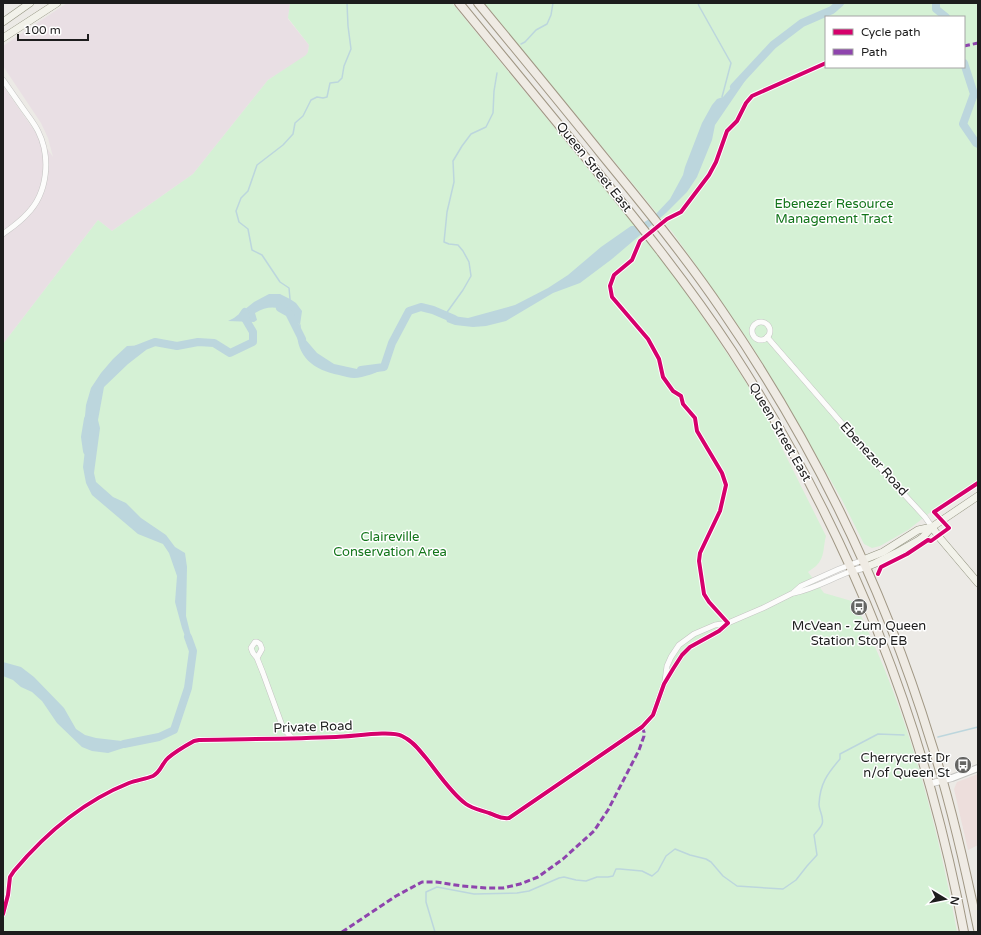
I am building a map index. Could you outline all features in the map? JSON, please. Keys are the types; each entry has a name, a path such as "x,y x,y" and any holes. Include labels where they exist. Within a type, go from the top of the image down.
{"main road":[{"path":"3,22 30,3"},
{"path":"3,38 57,3"},
{"name":"Queen Street East","path":"459,3 627,208 694,295 758,392 808,481 850,568 895,679 917,743 929,784 947,850 964,932"},
{"name":"Queen Street East","path":"478,3 688,262 770,385 819,472 864,563 889,622 913,685 943,780"},
{"path":"864,563 882,560 906,548 923,537 932,527 978,496"},
{"name":"Ebenezer Road","path":"932,527 978,583"},
{"path":"943,780 963,858 978,929"}],"street":[{"path":"3,80 38,131 46,156 46,169 43,187 36,202 27,214 3,234"},
{"name":"Ebenezer Road","path":"767,337 890,479 925,516 932,527"},
{"path":"664,684 667,666 671,657 679,645 694,634 715,625 728,623 763,608 793,593 801,586 839,568 850,568 864,563"},
{"path":"664,684 682,655 690,647 719,631 728,623"},
{"name":"Private Road","path":"257,658 264,673 283,728 292,738"},
{"name":"Private Road","path":"3,914 8,895 10,877 46,836 87,805 129,783 153,776 159,772 167,758 194,741 337,737 391,733 401,735 409,739 416,746 449,787 467,805 502,819 509,818 642,727 653,715 664,684"},
{"path":"929,784 978,768"}],"shaded area":[{"path":"67,3 290,3 288,19 309,45 308,52 306,56 268,80 193,174 112,231 98,220 3,344 3,86 53,157 48,138 41,123 3,66 3,46"},
{"path":"978,774 978,845 968,850 954,789 957,782"}],"green space":[{"name":"Claireville Conservation Area","path":"290,3 452,3 667,266 715,335 773,427 772,428 826,536 819,563 808,572 824,593 855,602 875,646 889,680 922,780 938,840 957,932 3,932 3,344 98,220 112,231 193,174 268,80 306,55 309,45 288,18"},
{"name":"Ebenezer Resource Management Tract","path":"484,3 978,3 978,482 938,509 932,511 908,530 880,546 872,548 864,544 842,500 779,390 748,340 673,233"}],"water":[{"path":"747,78 715,125 712,140 697,177 687,192 666,213 612,259 580,283 553,293 506,321 486,326 473,327 455,325 447,322 445,315 468,318 515,305 548,288 568,275 601,247 631,226 638,226 654,216 670,199 683,175 702,123 712,105 717,99 723,97 737,81"},
{"path":"269,294 280,294 296,303 302,311 300,325 285,311 274,308 262,309 255,313 257,320 254,322 228,321 254,302"},
{"path":"300,328 305,339 317,353 334,364 357,369 372,369 388,364 387,367 362,377 354,378 322,370 314,366 303,355 297,339 297,329"},
{"path":"148,345 146,350 128,364 104,387 98,420 100,428 94,473 96,482 113,497 126,503 141,518 166,535 175,547 185,553 187,567 186,616 193,644 192,648 188,644 182,628 175,602 177,576 169,553 163,544 138,534 92,495 86,483 83,467 87,433 85,416 86,405 91,388 113,359 127,346"},
{"path":"3,662 21,667 34,677 64,708 76,729 85,735 96,738 139,743 108,753 92,751 82,747 57,723 42,701 32,692 21,687 13,680 3,676"}],"waterway":[{"path":"290,299 289,288 280,282 262,255 252,250 248,229 239,222 236,211 241,198 248,191 257,165 283,145 293,134 295,123 303,116 311,100 317,97 327,97 330,83 338,82 342,78 344,66 351,49 347,3"},
{"path":"521,44 525,42 536,30 547,24 551,15 553,3"},
{"path":"698,3 731,63 722,97"},
{"path":"734,87 773,45 802,23 832,10 840,3"},
{"path":"936,3 936,9 945,16"},
{"path":"965,66 974,94 963,124 978,144"},
{"path":"445,315 471,276 469,262 463,251 458,245 444,242 447,212 454,182 453,161 471,134 486,127 493,113 497,73"},
{"path":"361,370 384,367 392,343 409,311 421,307 433,310 454,319"},
{"path":"280,308 289,313 302,339"},
{"path":"137,349 155,342 177,346 198,342 214,343 230,353 253,342 253,332 243,315 245,312"},
{"path":"87,451 85,437 88,419"},
{"path":"124,744 159,737 174,730 188,688 193,651 188,637"},
{"path":"938,737 978,727"},
{"path":"435,932 426,902 426,892 437,887 474,894 517,893 529,891 564,877 586,881 597,877 613,876 616,869 642,871 652,876 658,871 666,856 675,849 706,859 711,862 723,876 737,886 783,889 796,880 817,855 814,835 823,820 819,805 821,791 825,780 840,759 840,754 878,734 904,735"}],"marked path":[{"path":"965,46 978,43"},
{"path":"342,932 396,896 422,882 436,882 486,888 503,888 520,884 538,877 563,859 594,831 608,810 639,750 644,736 642,727"}],"cycle path":[{"path":"3,914 8,895 10,877 26,857 52,832 81,809 112,790 153,776 160,770 168,758 194,741 396,734 406,738 416,746 450,789 466,804 499,817 509,818 642,727 653,715 664,684 682,655 690,647 719,631 728,623 709,602 704,594 699,561 700,553 720,511 726,485 722,473 697,431 695,418 683,404 681,396 673,391 663,377 659,359 648,339 612,297 610,286 614,275 632,260 640,241 667,219 681,212 709,175 716,162 727,131 737,121 746,103 752,96 825,63"},
{"path":"878,574 881,567 907,554 928,540 931,541 949,528 934,512 978,483"}],"place":[{"name":"McVean - Zum Queen Station Stop EB","path":"859,607"},
{"name":"Cherrycrest Dr n/of Queen St","path":"963,765"}]}
